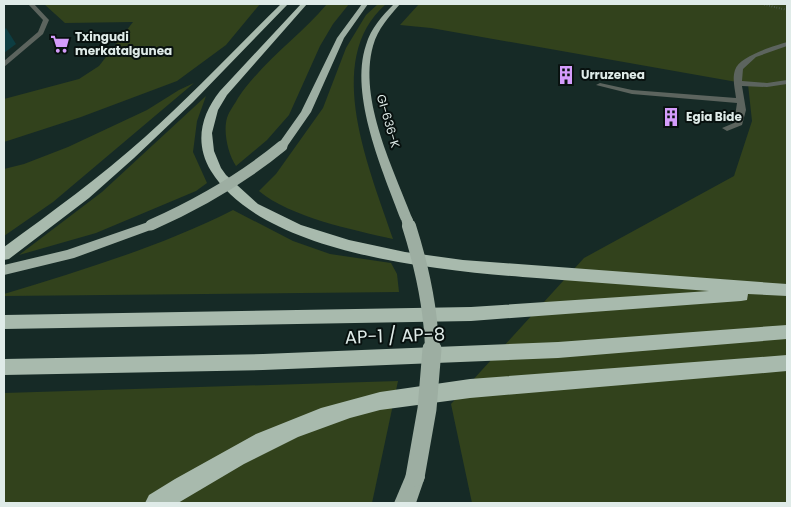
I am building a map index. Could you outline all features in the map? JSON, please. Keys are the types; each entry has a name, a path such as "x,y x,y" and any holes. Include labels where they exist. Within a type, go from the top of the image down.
{"highway":[{"path":"4,254 82,197 130,156 173,117 285,4"},
{"path":"304,4 217,102 208,123 207,147 217,172 240,198 258,210 304,232 332,241 392,254 450,263 532,272 787,291"},
{"path":"4,270 69,254 151,225 217,193 250,172 282,146 304,118 332,51 346,26 365,4"},
{"name":"GI-636-K","path":"397,4 378,26 371,43 366,65 366,92 374,126 424,274 430,304 433,339 432,378 426,424 415,476 406,503"},
{"path":"396,17 407,4"},
{"path":"366,65 383,36"},
{"name":"AP-1 / AP-8","path":"4,322 471,314 787,291"},
{"name":"AP-1 / AP-8","path":"4,366 263,362 558,350 787,332"},
{"path":"157,503 210,469 288,431 334,414 379,401 483,387 787,363"}],"lane":[{"path":"4,65 41,33 46,20 31,4"},
{"path":"727,128 738,125 743,114 738,83 739,68 754,56 787,44"},
{"path":"738,83 767,85 787,82"},
{"path":"600,85 632,92 741,101"}],"path":[{"path":"762,4 787,10"}],"green space":[{"path":"44,4 260,4 226,45 177,81 81,117 4,142 4,99 79,79 99,66 133,22 65,23"},
{"path":"327,4 349,4 333,24 320,46 289,115 267,140 236,166 226,136 227,118 231,110 259,72"},
{"path":"378,4 386,4 367,27 357,55 354,85 357,117 364,150 393,239 341,227 304,215 272,200 259,191 276,174 323,108 346,48 366,15"},
{"path":"419,4 787,4 787,503 472,503 451,404 584,258 734,176 752,121 748,84 431,28 400,25"},
{"path":"194,83 53,202 4,236 4,169 24,164 68,147 147,110"},
{"path":"206,96 197,121 193,152 207,183 196,191 96,233 19,255 102,192"},
{"path":"233,210 293,241 330,254 391,263 397,274 399,292 4,296 4,294 149,247"},
{"path":"398,381 372,503 4,503 4,393"}],"place":[{"name":"Txingudi merkatalgunea","path":"60,44"},
{"name":"Urruzenea","path":"566,75"},
{"name":"Egia Bide","path":"671,117"}]}
